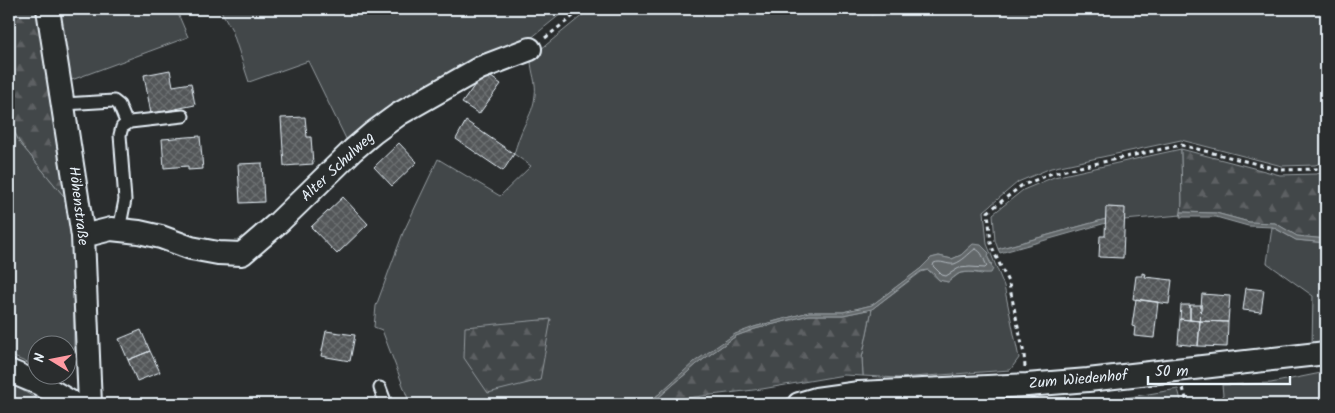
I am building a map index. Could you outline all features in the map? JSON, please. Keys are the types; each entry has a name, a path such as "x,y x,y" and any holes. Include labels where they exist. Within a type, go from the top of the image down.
{"street":[{"name":"Höhenstraße","path":"48,9 83,236 90,404"},
{"name":"Alter Schulweg","path":"83,236 111,229 146,233 191,248 218,253 242,254 379,128 399,114 480,68 530,49"},
{"name":"Zum Wiedenhof","path":"799,404 816,399 859,393 1027,385 1088,380 1326,353"},
{"path":"9,371 38,383 74,404"}],"lane":[{"path":"64,104 114,101 128,124"},
{"path":"119,230 125,200 120,136 122,127 130,122 183,116"},
{"path":"380,388 386,404"}],"path":[{"path":"530,49 582,9"},
{"path":"1027,385 1024,354 1009,284 991,243 988,212 1021,186 1052,172 1181,145 1281,170 1326,167"},
{"path":"1178,370 1186,402 1220,400 1221,404"}],"green space":[{"path":"9,9 40,9 68,201 20,143 9,121"},
{"path":"59,9 176,9 188,37 69,81"},
{"path":"220,9 567,9 525,43 478,57 383,110 348,143 308,61 249,82 232,30"},
{"path":"590,9 870,9 871,15 894,9 1326,9 1326,161 1315,165 1282,166 1181,140 1051,168 1018,182 984,211 987,244 1004,286 1019,358 1010,370 898,378 863,376 862,358 872,309 921,272 928,270 939,280 948,282 960,273 982,274 992,264 973,244 961,255 952,259 939,256 931,258 920,269 872,305 843,312 809,312 754,327 645,404 410,404 382,330 374,327 376,306 403,233 438,159 500,196 531,166 514,154 532,110 534,99 535,86 531,60 535,54"},
{"path":"9,121 20,143 68,201 74,252 74,336 28,336 28,363 9,355"},
{"path":"1181,149 1181,215 1124,220 1125,208 1107,207 1106,219 998,249 995,241 993,214 1023,190 1054,177"},
{"path":"1181,149 1280,175 1326,172 1326,239 1297,236 1275,223 1249,222 1216,213 1181,212"},
{"path":"1272,227 1296,240 1326,243 1326,342 1312,346 1313,296 1267,263"},
{"path":"872,309 862,358 863,376 844,375 762,389 651,404 697,364 736,336 809,315 843,315"},
{"path":"551,319 540,380 488,393 464,358 465,327"},
{"path":"1326,372 1326,404 1226,404 1223,395 1222,385 1271,383"},
{"path":"9,385 18,388 46,404 9,404"},
{"path":"1178,389 1182,404 1089,404"}],"water":[{"path":"1181,212 1216,213 1249,222 1275,223 1297,236 1326,239 1326,243 1296,240 1273,227 1248,226 1216,217 1180,217"},
{"path":"1106,219 1106,223 1000,253 998,249"},
{"path":"973,244 981,245 989,253 988,258 993,269 991,273 962,273 948,282 939,280 928,270 921,271 872,309 843,315 809,315 736,336 697,364 651,404 645,404 649,403 694,362 735,334 809,312 843,312 872,305 920,269 931,258 939,256 952,259 961,255"}],"building":[{"path":"170,70 173,86 191,83 195,105 151,114 144,75"},
{"path":"484,72 501,84 479,114 462,103"},
{"path":"305,117 307,137 311,137 313,164 284,166 281,118"},
{"path":"466,121 514,154 503,171 456,139"},
{"path":"200,136 203,169 188,170 188,166 164,168 162,139"},
{"path":"399,143 417,162 392,186 374,167"},
{"path":"262,163 264,202 240,203 238,164"},
{"path":"343,197 368,224 337,254 311,227"},
{"path":"1106,207 1125,208 1123,258 1099,257 1100,236 1105,236"},
{"path":"1142,273 1146,274 1145,277 1172,280 1169,304 1133,299 1136,276 1142,276"},
{"path":"1246,288 1264,290 1261,312 1243,310"},
{"path":"1202,294 1230,296 1228,322 1200,321"},
{"path":"1136,299 1158,302 1154,338 1134,336 1135,327 1132,326"},
{"path":"1181,305 1190,305 1190,320 1180,319"},
{"path":"1190,305 1201,305 1200,321 1190,320"},
{"path":"1180,319 1200,321 1198,346 1178,344"},
{"path":"1200,321 1228,322 1227,347 1198,346"},
{"path":"141,330 150,351 128,360 119,339"},
{"path":"326,331 355,335 350,361 321,356"},
{"path":"150,351 160,372 137,381 128,360"}]}
